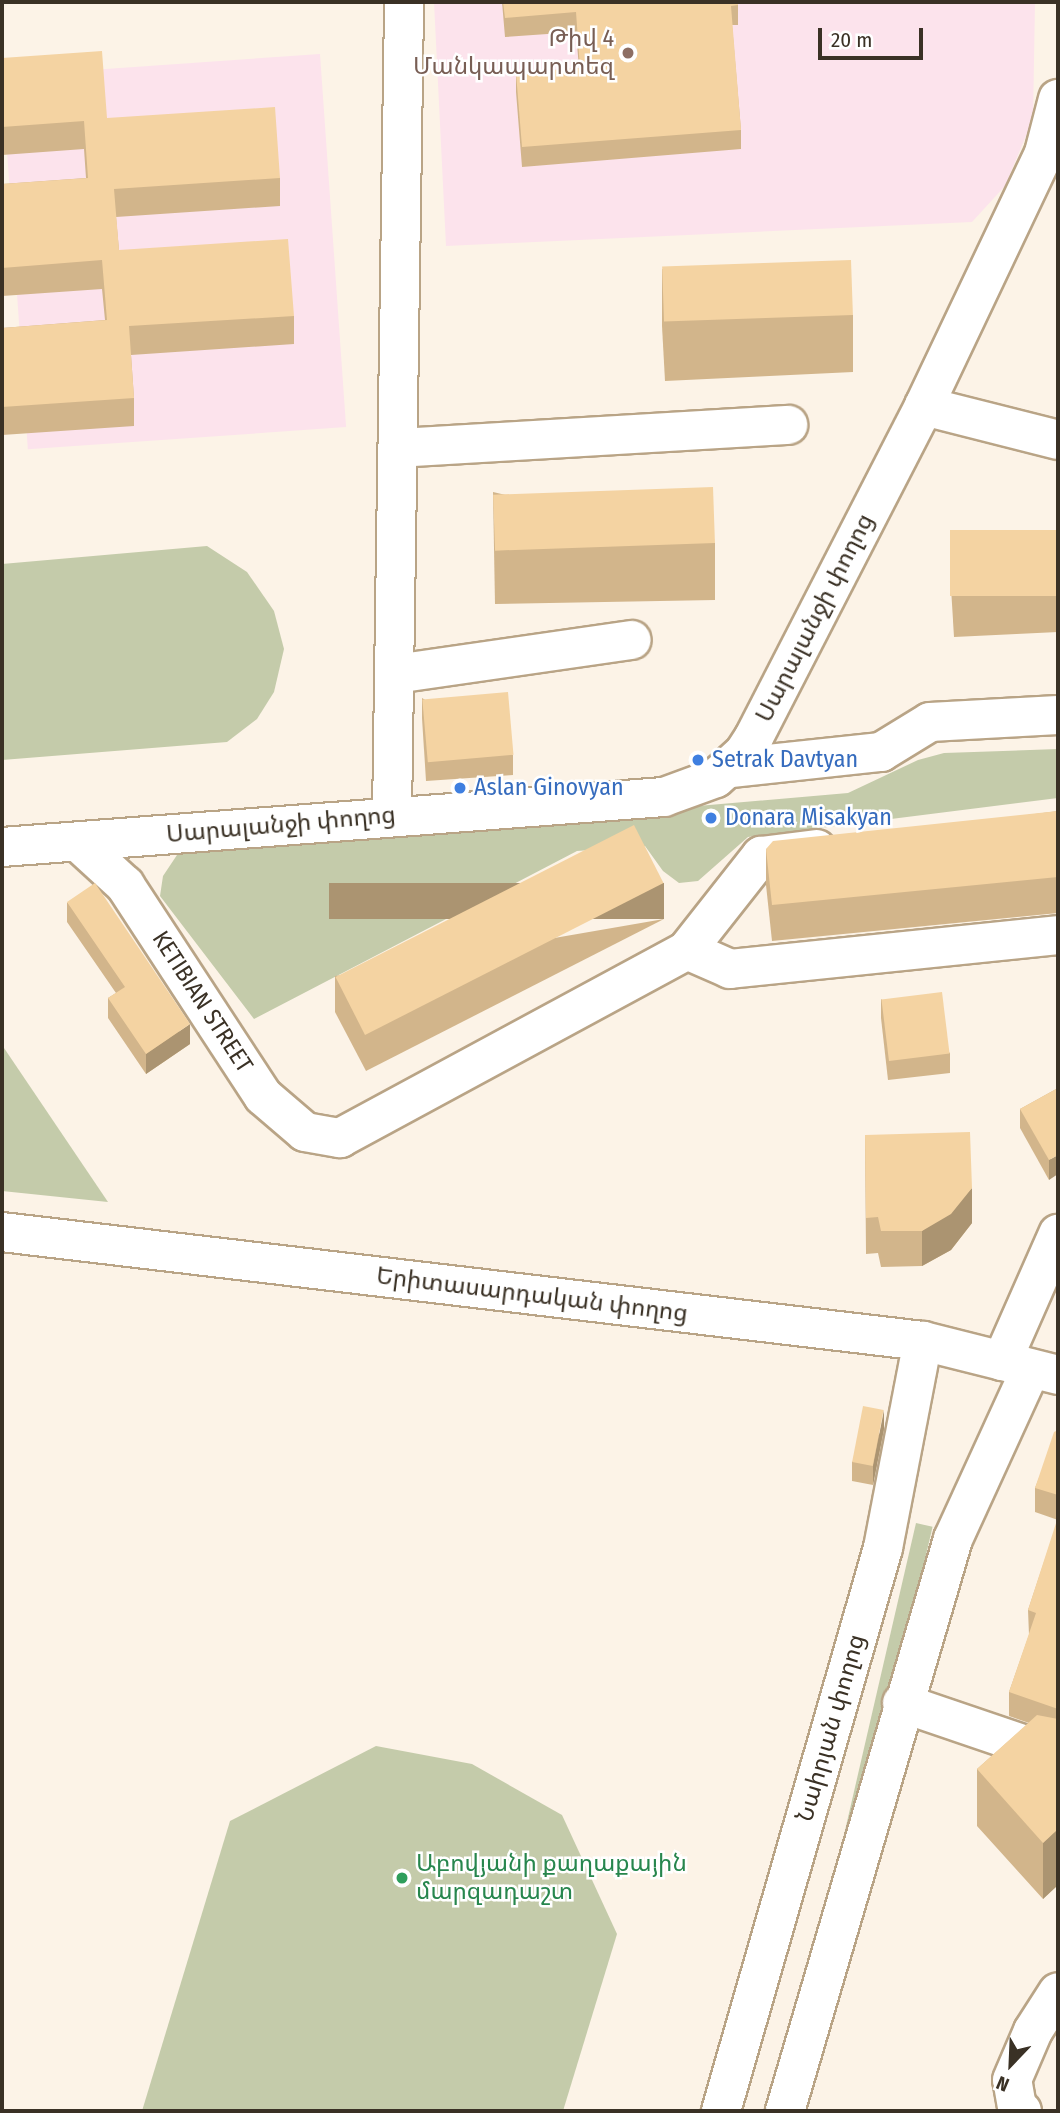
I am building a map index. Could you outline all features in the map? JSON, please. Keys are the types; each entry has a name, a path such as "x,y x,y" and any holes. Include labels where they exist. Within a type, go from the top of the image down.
{"street":[{"path":"392,815 404,2"},
{"name":"Սարալանջի փողոց","path":"2,847 392,815 664,797 695,789 731,768 754,737 1051,154 1058,99"},
{"path":"924,406 1058,439"},
{"path":"398,448 788,425"},
{"path":"394,674 632,640"},
{"path":"731,768 881,752 930,722 1058,715"},
{"name":"KETIBIAN STREET","path":"78,842 125,885 263,1096 305,1132 340,1138 687,950"},
{"path":"856,844 761,856 687,950 730,969 1058,935"},
{"name":"Երիտասարդական փողոց","path":"2,1232 923,1341 1030,1368"},
{"path":"785,2111 902,1703 953,1539 1030,1368 1058,1234"},
{"name":"Նաիրյան փողոց","path":"720,2111 883,1548 923,1341"},
{"path":"902,1703 1058,1756"},
{"path":"1022,2111 1012,2080 1033,2031 1058,1993"}],"shaded area":[{"path":"434,2 1035,2 1033,119 1005,186 972,222 446,246"},
{"path":"320,54 346,427 28,449 2,76"}],"green space":[{"path":"207,546 247,572 274,611 284,649 274,692 257,719 227,742 2,760 2,564"},
{"path":"1058,749 1058,798 748,837 698,881 679,883 663,871 645,846 577,851 254,1019 160,896 163,876 177,855 228,847 848,793 918,760 944,753"},
{"path":"2,1045 108,1202 2,1191"},
{"path":"916,1523 933,1527 798,2111 780,2111"},
{"name":"Աբովյանի քաղաքային մարզադաշտ","path":"376,1746 472,1764 562,1815 617,1934 563,2111 142,2111 230,1821"}],"building":[{"path":"503,2 738,2 738,5 731,6 741,130 522,147 516,73 580,68 576,12 505,18"},
{"path":"102,51 107,118 275,107 280,178 114,189 119,250 288,239 294,316 129,326 134,398 2,407 2,328 107,320 102,260 2,268 2,184 88,178 84,121 2,127 2,58"},
{"path":"851,260 853,315 664,322 662,267"},
{"path":"713,487 715,543 495,551 493,495"},
{"path":"950,530 1058,530 1058,596 950,596"},
{"path":"508,692 513,755 428,762 422,699"},
{"path":"1058,811 1058,877 772,905 766,849 773,841"},
{"path":"634,825 664,883 365,1035 336,977"},
{"path":"95,883 190,1024 146,1054 108,998 125,987 67,902"},
{"path":"942,992 950,1054 889,1061 881,999"},
{"path":"1058,1088 1058,1155 1049,1160 1020,1109"},
{"path":"970,1132 972,1188 951,1214 922,1231 881,1231 878,1217 866,1218 865,1135"},
{"path":"863,1406 884,1410 873,1466 852,1462"},
{"path":"1058,1430 1058,1495 1035,1488 1054,1432"},
{"path":"1058,1517 1058,1709 1009,1692 1036,1613 1028,1610"},
{"path":"1037,1715 1058,1719 1058,1829 1043,1843 977,1769"}],"place":[{"name":"Թիվ 4 Մանկապարտեզ","path":"628,53"},
{"name":"Setrak Davtyan","path":"698,760"},
{"name":"Aslan Ginovyan","path":"460,788"},
{"name":"Donara Misakyan","path":"711,818"},
{"name":"Աբովյանի քաղաքային մարզադաշտ","path":"402,1878"}]}
